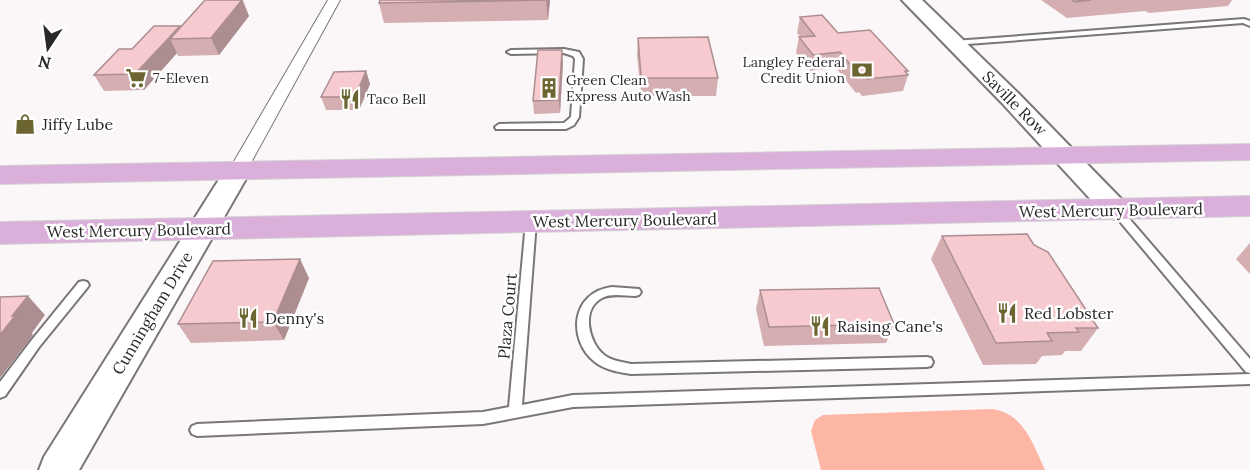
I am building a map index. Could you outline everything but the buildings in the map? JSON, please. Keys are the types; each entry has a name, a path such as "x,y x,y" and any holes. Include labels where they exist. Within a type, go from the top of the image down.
{"main road":[{"path":"0,175 1250,152"},
{"name":"West Mercury Boulevard","path":"0,233 1250,206"}],"street":[{"name":"Cunningham Drive","path":"58,470 238,170 334,0"},
{"name":"Saville Row","path":"911,0 1066,156 1116,210"}],"lane":[{"path":"954,43 1244,21 1250,24"},
{"path":"499,127 566,126 575,117 579,59 576,54 564,51 511,52"},
{"path":"1116,210 1250,368"},
{"name":"Plaza Court","path":"515,412 531,222"},
{"path":"0,392 83,285"},
{"path":"635,292 598,294 590,300 584,313 585,338 591,350 601,360 616,366 631,369 927,362"},
{"path":"197,430 483,418 573,401 1250,379"}],"shaded area":[{"path":"992,409 1003,412 1020,423 1045,470 821,470 811,431 815,420 823,415"}],"place":[{"name":"Langley Federal Credit Union","path":"862,70"},
{"name":"7-Eleven","path":"136,78"},
{"name":"Green Clean Express Auto Wash","path":"549,88"},
{"name":"Taco Bell","path":"350,99"},
{"name":"Jiffy Lube","path":"25,124"},
{"name":"Red Lobster","path":"1007,313"},
{"name":"Denny's","path":"248,318"},
{"name":"Raising Cane's","path":"820,326"}]}
